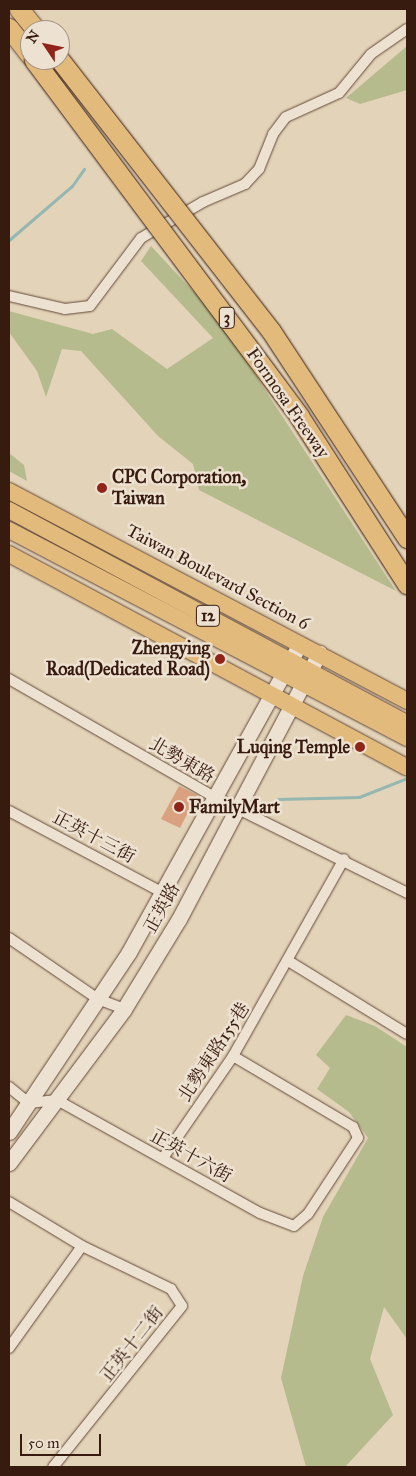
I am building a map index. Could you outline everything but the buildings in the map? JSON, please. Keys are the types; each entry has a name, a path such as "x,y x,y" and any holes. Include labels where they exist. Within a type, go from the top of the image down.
{"highway":[{"path":"19,9 28,20"},
{"path":"9,28 20,42"},
{"name":"Formosa Freeway","path":"41,70 299,416 407,584"},
{"name":"Formosa Freeway","path":"68,70 271,331 407,538"}],"main road":[{"name":"Taiwan Boulevard Section 6","path":"9,491 407,701"},
{"name":"12","path":"9,510 287,666"},
{"name":"12","path":"9,530 407,723"},
{"name":"12","path":"9,554 407,767"},
{"name":"12","path":"307,676 407,738"}],"street":[{"path":"9,296 64,309 90,306 141,238 203,202 244,184 259,169 273,134 286,117 339,93 371,54 407,29"},
{"name":"正英路","path":"9,1132 98,999 163,892 270,695 300,644"},
{"name":"正英路","path":"9,1163 124,1009 239,806 319,654"},
{"name":"北勢東路","path":"9,680 214,797 239,806 344,859"},
{"name":"正英十三街","path":"9,811 163,892"},
{"path":"344,859 407,893"},
{"name":"北勢東路155巷","path":"163,1158 233,1056 290,962 344,859"},
{"path":"9,938 98,999 124,1009"},
{"path":"290,962 407,1034"},
{"name":"正英十六街","path":"57,1100 281,1223 294,1226 308,1214 358,1138 353,1127 233,1056"},
{"path":"9,1087 29,1103 57,1100"},
{"name":"正英十二街","path":"9,1202 82,1246 171,1289 182,1306 53,1467"},
{"path":"9,1348 82,1246"}],"green space":[{"path":"407,46 407,90 360,104 346,98"},
{"path":"151,246 219,319 396,591 199,490 193,464 158,436 81,351 62,349 46,397 37,371 9,332 9,311 93,334 112,329 167,369 213,338 141,261"},
{"path":"9,453 24,465 27,481 9,471"},
{"path":"346,1015 375,1026 407,1047 407,1339 384,1307 370,1359 393,1415 345,1467 306,1467 281,1378 303,1276 323,1217 368,1138 349,1112 317,1089 330,1068 316,1055"}],"waterway":[{"path":"9,240 72,186 84,169"},
{"path":"278,799 359,797 407,778"}],"place":[{"name":"CPC Corporation, Taiwan","path":"102,488"},
{"name":"Zhengying Road(Dedicated Road)","path":"220,659"},
{"name":"Luqing Temple","path":"360,747"},
{"name":"FamilyMart","path":"179,807"}]}
